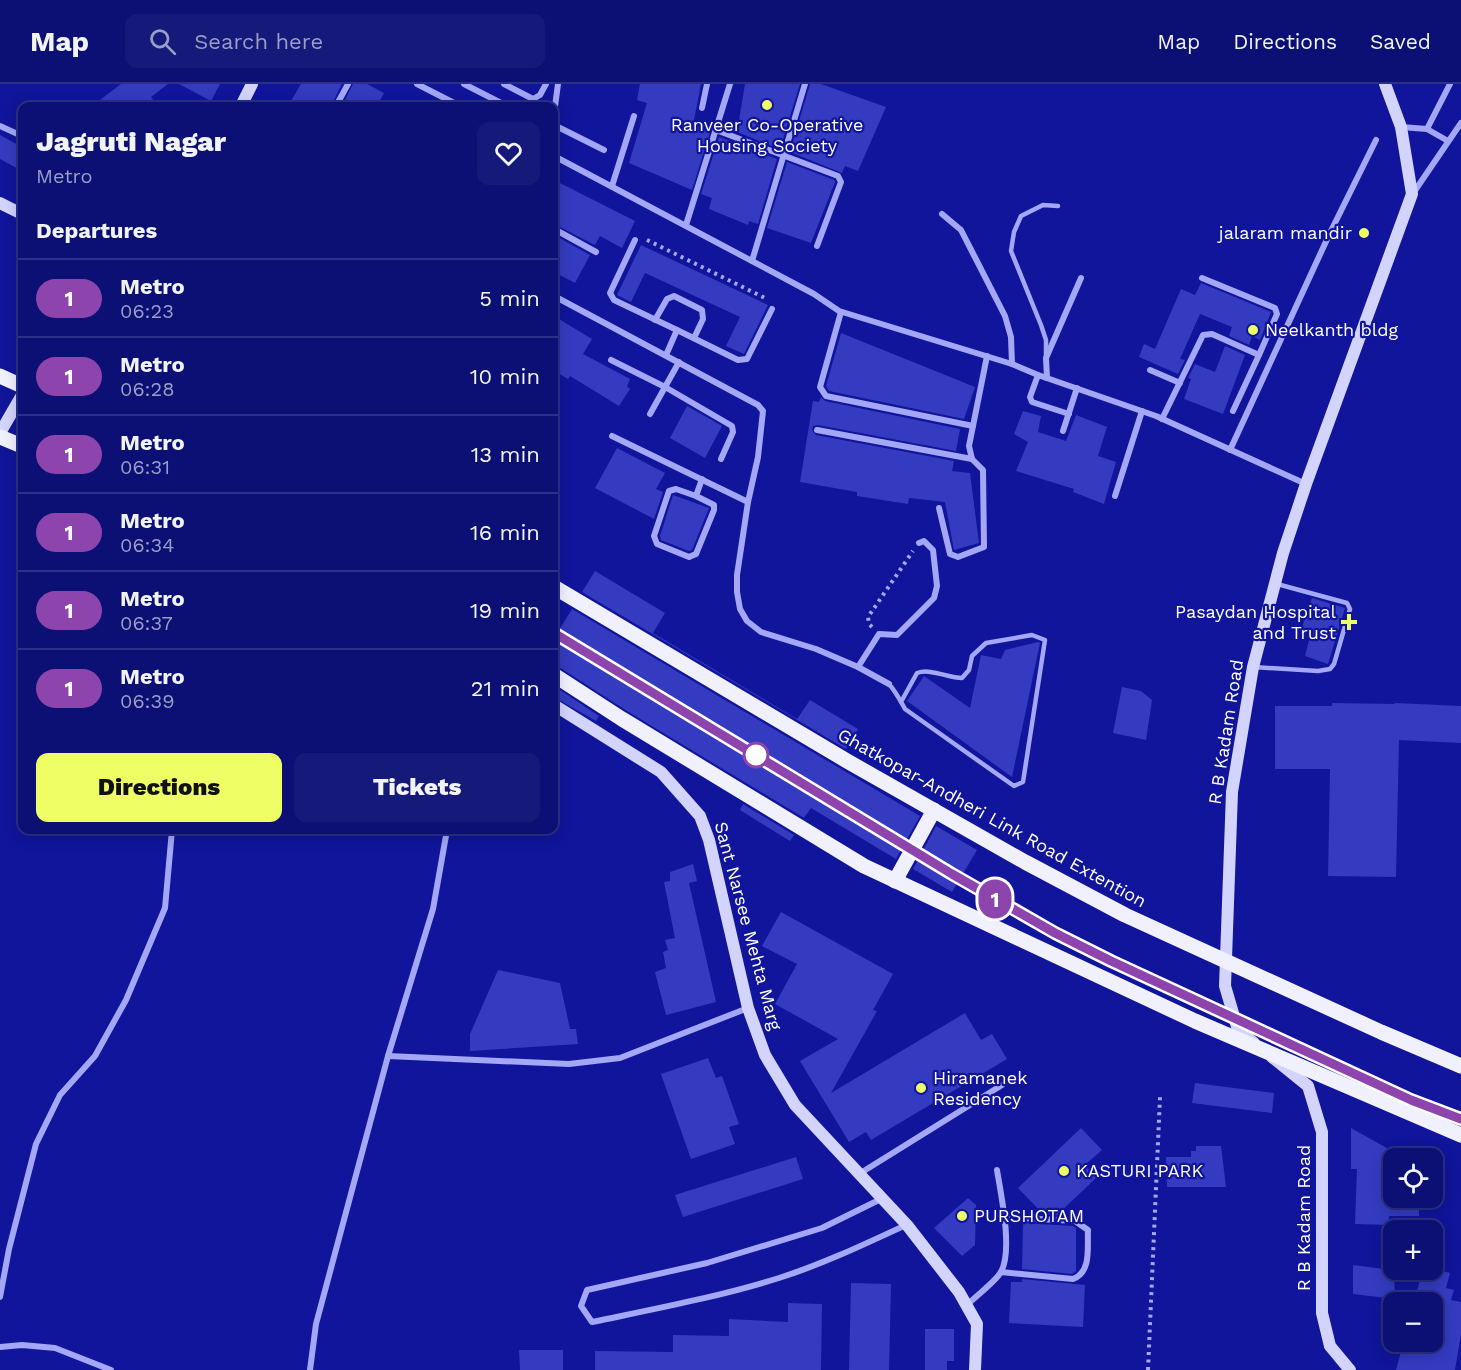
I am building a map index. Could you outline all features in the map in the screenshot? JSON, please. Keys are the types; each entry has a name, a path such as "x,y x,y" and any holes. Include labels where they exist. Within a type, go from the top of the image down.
{"main road":[{"path":"0,376 18,384"},
{"path":"0,435 18,444"},
{"name":"Ghatkopar-Andheri Link Road Extention","path":"558,589 934,810 1125,915 1461,1066"},
{"path":"558,678 864,866 1196,1022 1461,1135"},
{"path":"895,881 934,810"}],"street":[{"path":"243,102 252,84"},
{"path":"338,102 348,84"},
{"path":"417,84 452,102"},
{"path":"464,84 499,102"},
{"path":"504,84 533,99 540,95 546,84"},
{"path":"556,102 558,84"},
{"path":"702,108 707,84"},
{"path":"686,225 729,84"},
{"path":"752,261 805,84"},
{"name":"R B Kadam Road","path":"1350,1370 1330,1346 1322,1313 1322,1132 1308,1086 1238,1030 1225,986 1232,792 1253,666 1274,583 1306,484 1412,194 1401,127 1385,84"},
{"path":"1427,129 1450,84"},
{"path":"612,186 634,116"},
{"path":"1412,194 1461,123"},
{"path":"0,126 18,134"},
{"path":"558,127 604,150"},
{"path":"1401,127 1427,129 1448,141"},
{"path":"716,130 838,176 841,183 817,246"},
{"path":"1230,450 1329,235 1376,140"},
{"path":"558,158 814,294 841,312 1012,364 1142,411 1306,484"},
{"path":"0,203 18,212"},
{"path":"942,214 961,230 1005,316 1011,337 1012,364"},
{"path":"558,231 596,252"},
{"path":"635,240 610,293 614,300 738,360 747,359 772,309"},
{"path":"1047,378 1046,358 1081,278"},
{"path":"1202,278 1275,308 1277,314 1233,411"},
{"path":"655,320 667,299 674,296 702,310 703,319 694,339"},
{"path":"558,298 758,405 763,411 758,457 748,502 737,575 740,609 747,621 761,632 816,649 889,684"},
{"path":"841,312 820,387 826,396 973,426"},
{"path":"666,355 677,330"},
{"path":"1162,419 1203,335 1212,334 1258,355"},
{"path":"939,508 950,554 958,557 984,547 983,470 972,459 969,446 987,356"},
{"path":"611,360 665,387 732,426 733,432 721,459"},
{"path":"650,414 679,362"},
{"path":"1150,370 1180,383"},
{"path":"1038,375 1030,397 1032,402 1069,414"},
{"path":"1063,431 1077,388"},
{"path":"0,435 18,402"},
{"path":"1115,496 1142,411"},
{"path":"817,430 972,459"},
{"path":"612,436 748,502"},
{"path":"696,496 702,479"},
{"path":"676,489 696,496 714,505 714,510 696,554 689,557 657,544 654,536 669,491 676,489"},
{"path":"858,668 879,634 897,635 934,598 937,586 933,550 924,541 919,543"},
{"name":"Sant Narsee Mehta Marg","path":"558,710 661,772 700,816 708,840 748,1008 765,1055 795,1105 907,1225 959,1292 976,1324 975,1370"},
{"path":"0,1297 9,1249 36,1144 60,1095 95,1056 126,1000 165,908 172,834"},
{"path":"310,1370 316,1324 388,1056 433,909 446,834"},
{"path":"388,1056 569,1064 609,1060 620,1058 748,1008"},
{"path":"859,1174 1002,1086"},
{"path":"966,1305 1000,1272 1006,1251 997,1170"},
{"path":"881,1199 822,1228 707,1263 587,1290 581,1306 592,1322 720,1295 780,1278 838,1256 907,1225"},
{"path":"1000,1272 1073,1279 1081,1276 1086,1268 1088,1230 1083,1225 1075,1221 1004,1217"},
{"path":"0,1347 22,1345 55,1348 111,1370"}],"lane":[{"path":"1046,358 1046,340 1011,251 1014,232 1021,216 1043,205 1058,206"},
{"path":"1253,666 1318,671 1330,669 1334,664 1350,609 1347,603 1274,583"},
{"path":"889,684 897,693 901,702 905,710 1014,786 1023,782 1045,640 1032,635 986,643 972,656 969,670 963,678 953,678 925,670 917,673 901,702"}],"path":[{"path":"635,240 643,238 771,301 772,309"},
{"path":"879,634 869,624 868,618 919,543"},
{"path":"1148,1370 1160,1097"}],"building":[{"path":"121,84 168,84 151,97 155,102 97,102"},
{"path":"179,84 220,84 211,101"},
{"path":"301,84 342,84 333,102 290,102"},
{"path":"353,84 367,84 384,93 379,102 344,102"},
{"path":"640,84 701,84 693,125 703,127 710,132 692,190 629,163 647,103 637,100"},
{"name":"Ranveer Co-Operative Housing Society","path":"745,84 800,84 780,149 737,132"},
{"path":"810,84 821,84 886,107 858,171 845,166 842,173 790,152"},
{"path":"0,135 18,145 18,169 0,159"},
{"path":"719,137 777,159 758,224 749,221 748,225 709,209 712,198 701,194"},
{"path":"787,162 835,182 811,243 767,228"},
{"path":"558,182 635,221 622,248 600,236 595,245 558,226"},
{"path":"558,237 590,255 575,283 558,274"},
{"path":"641,245 768,305 744,354 726,346 740,317 645,273 631,302 617,295"},
{"name":"Neelkanth bldg","path":"1201,283 1271,312 1260,340 1252,336 1249,345 1229,336 1232,327 1200,314 1180,359 1185,360 1178,374 1139,357 1144,344 1155,349 1181,289 1195,295"},
{"path":"558,318 592,339 583,354 630,379 627,386 630,389 619,406 570,376 568,379 558,373"},
{"path":"841,333 975,387 964,419 829,391 826,386"},
{"path":"1225,346 1245,355 1223,414 1184,399 1191,379 1188,378 1195,364 1215,372"},
{"path":"821,397 825,401 960,429 956,451 818,425 813,426 812,430 816,435 954,461 952,471 970,473 979,543 954,550 945,502 909,498 908,504 857,496 857,492 800,482 813,401 819,402"},
{"path":"687,406 722,426 705,458 670,438"},
{"path":"1023,411 1041,416 1038,432 1066,441 1076,415 1107,427 1098,456 1116,462 1104,504 1073,492 1074,489 1016,471 1028,442 1014,434"},
{"path":"617,448 665,473 656,489 663,492 654,519 595,488"},
{"path":"673,495 709,508 692,550 689,551 661,540 660,536"},
{"path":"595,571 665,613 653,633 797,719 810,700 858,729 846,749 582,592"},
{"path":"1312,598 1345,608 1328,664 1305,656 1311,633 1301,630"},
{"path":"572,609 920,816 896,859 811,808 804,818 558,667 558,632"},
{"path":"1040,643 1012,777 907,701 924,676 970,708 981,655 1001,659 1005,650"},
{"path":"1122,687 1141,691 1152,700 1146,740 1113,733"},
{"path":"558,689 599,716 596,721 558,699"},
{"path":"1332,703 1461,706 1461,743 1399,740 1396,877 1328,876 1330,769 1275,769 1275,706 1332,706"},
{"path":"743,804 794,835 790,841 740,810"},
{"path":"936,826 977,850 952,892 913,869"},
{"path":"693,864 697,881 689,883 716,1002 666,1015 655,972 666,968 663,952 668,950 665,940 675,938 664,882 670,881 670,872"},
{"path":"781,912 893,974 873,1010 877,1011 831,1093 965,1013 981,1040 992,1034 1007,1059 871,1140 866,1132 849,1142 800,1061 838,1039 775,1004 797,964 762,946"},
{"path":"498,970 560,983 570,1029 576,1029 578,1044 470,1051 470,1034"},
{"path":"708,1058 716,1078 722,1076 739,1124 729,1127 735,1144 691,1159 661,1074"},
{"path":"1195,1083 1274,1093 1272,1113 1192,1103"},
{"name":"KASTURI PARK","path":"1081,1128 1102,1150 1085,1165 1097,1177 1057,1215 1043,1214 1018,1188"},
{"path":"1351,1128 1387,1148 1383,1148 1383,1208 1419,1208 1419,1216 1389,1216 1389,1220 1383,1220 1383,1225 1355,1224 1357,1169 1351,1169"},
{"path":"1196,1146 1221,1146 1226,1187 1167,1187 1166,1157 1191,1157 1191,1151 1196,1151"},
{"path":"796,1157 803,1179 683,1217 675,1195"},
{"name":"PURSHOTAM","path":"968,1198 976,1205 975,1245 962,1256 934,1228"},
{"path":"1023,1223 1076,1228 1076,1271 1072,1274 1022,1269"},
{"path":"1353,1265 1383,1269 1383,1280 1394,1280 1395,1292 1383,1292 1383,1298 1353,1294"},
{"path":"1443,1271 1450,1273 1446,1288 1454,1290 1451,1300 1461,1302 1461,1334 1455,1370 1396,1370 1401,1352 1443,1352 1443,1292 1417,1292 1420,1280 1443,1280"},
{"path":"1022,1279 1085,1285 1083,1327 1009,1323 1011,1282 1022,1282"},
{"path":"851,1283 891,1284 889,1370 849,1370"},
{"path":"788,1303 822,1304 821,1370 595,1370 595,1351 673,1352 673,1335 729,1336 729,1319 788,1322"},
{"path":"925,1329 954,1329 954,1361 947,1361 947,1370 925,1370"},
{"path":"519,1350 563,1350 563,1370 520,1370"}],"metro line":[{"name":"1","path":"558,635 952,874 1055,933 1411,1100 1461,1119"}],"place":[{"name":"Ranveer Co-Operative Housing Society","path":"767,105"},
{"name":"jalaram mandir","path":"1364,233"},
{"name":"Neelkanth bldg","path":"1253,330"},
{"name":"Pasaydan Hospital and Trust","path":"1349,622"},
{"name":"Hiramanek Residency","path":"921,1088"},
{"name":"KASTURI PARK","path":"1064,1171"},
{"name":"PURSHOTAM","path":"962,1216"}]}
